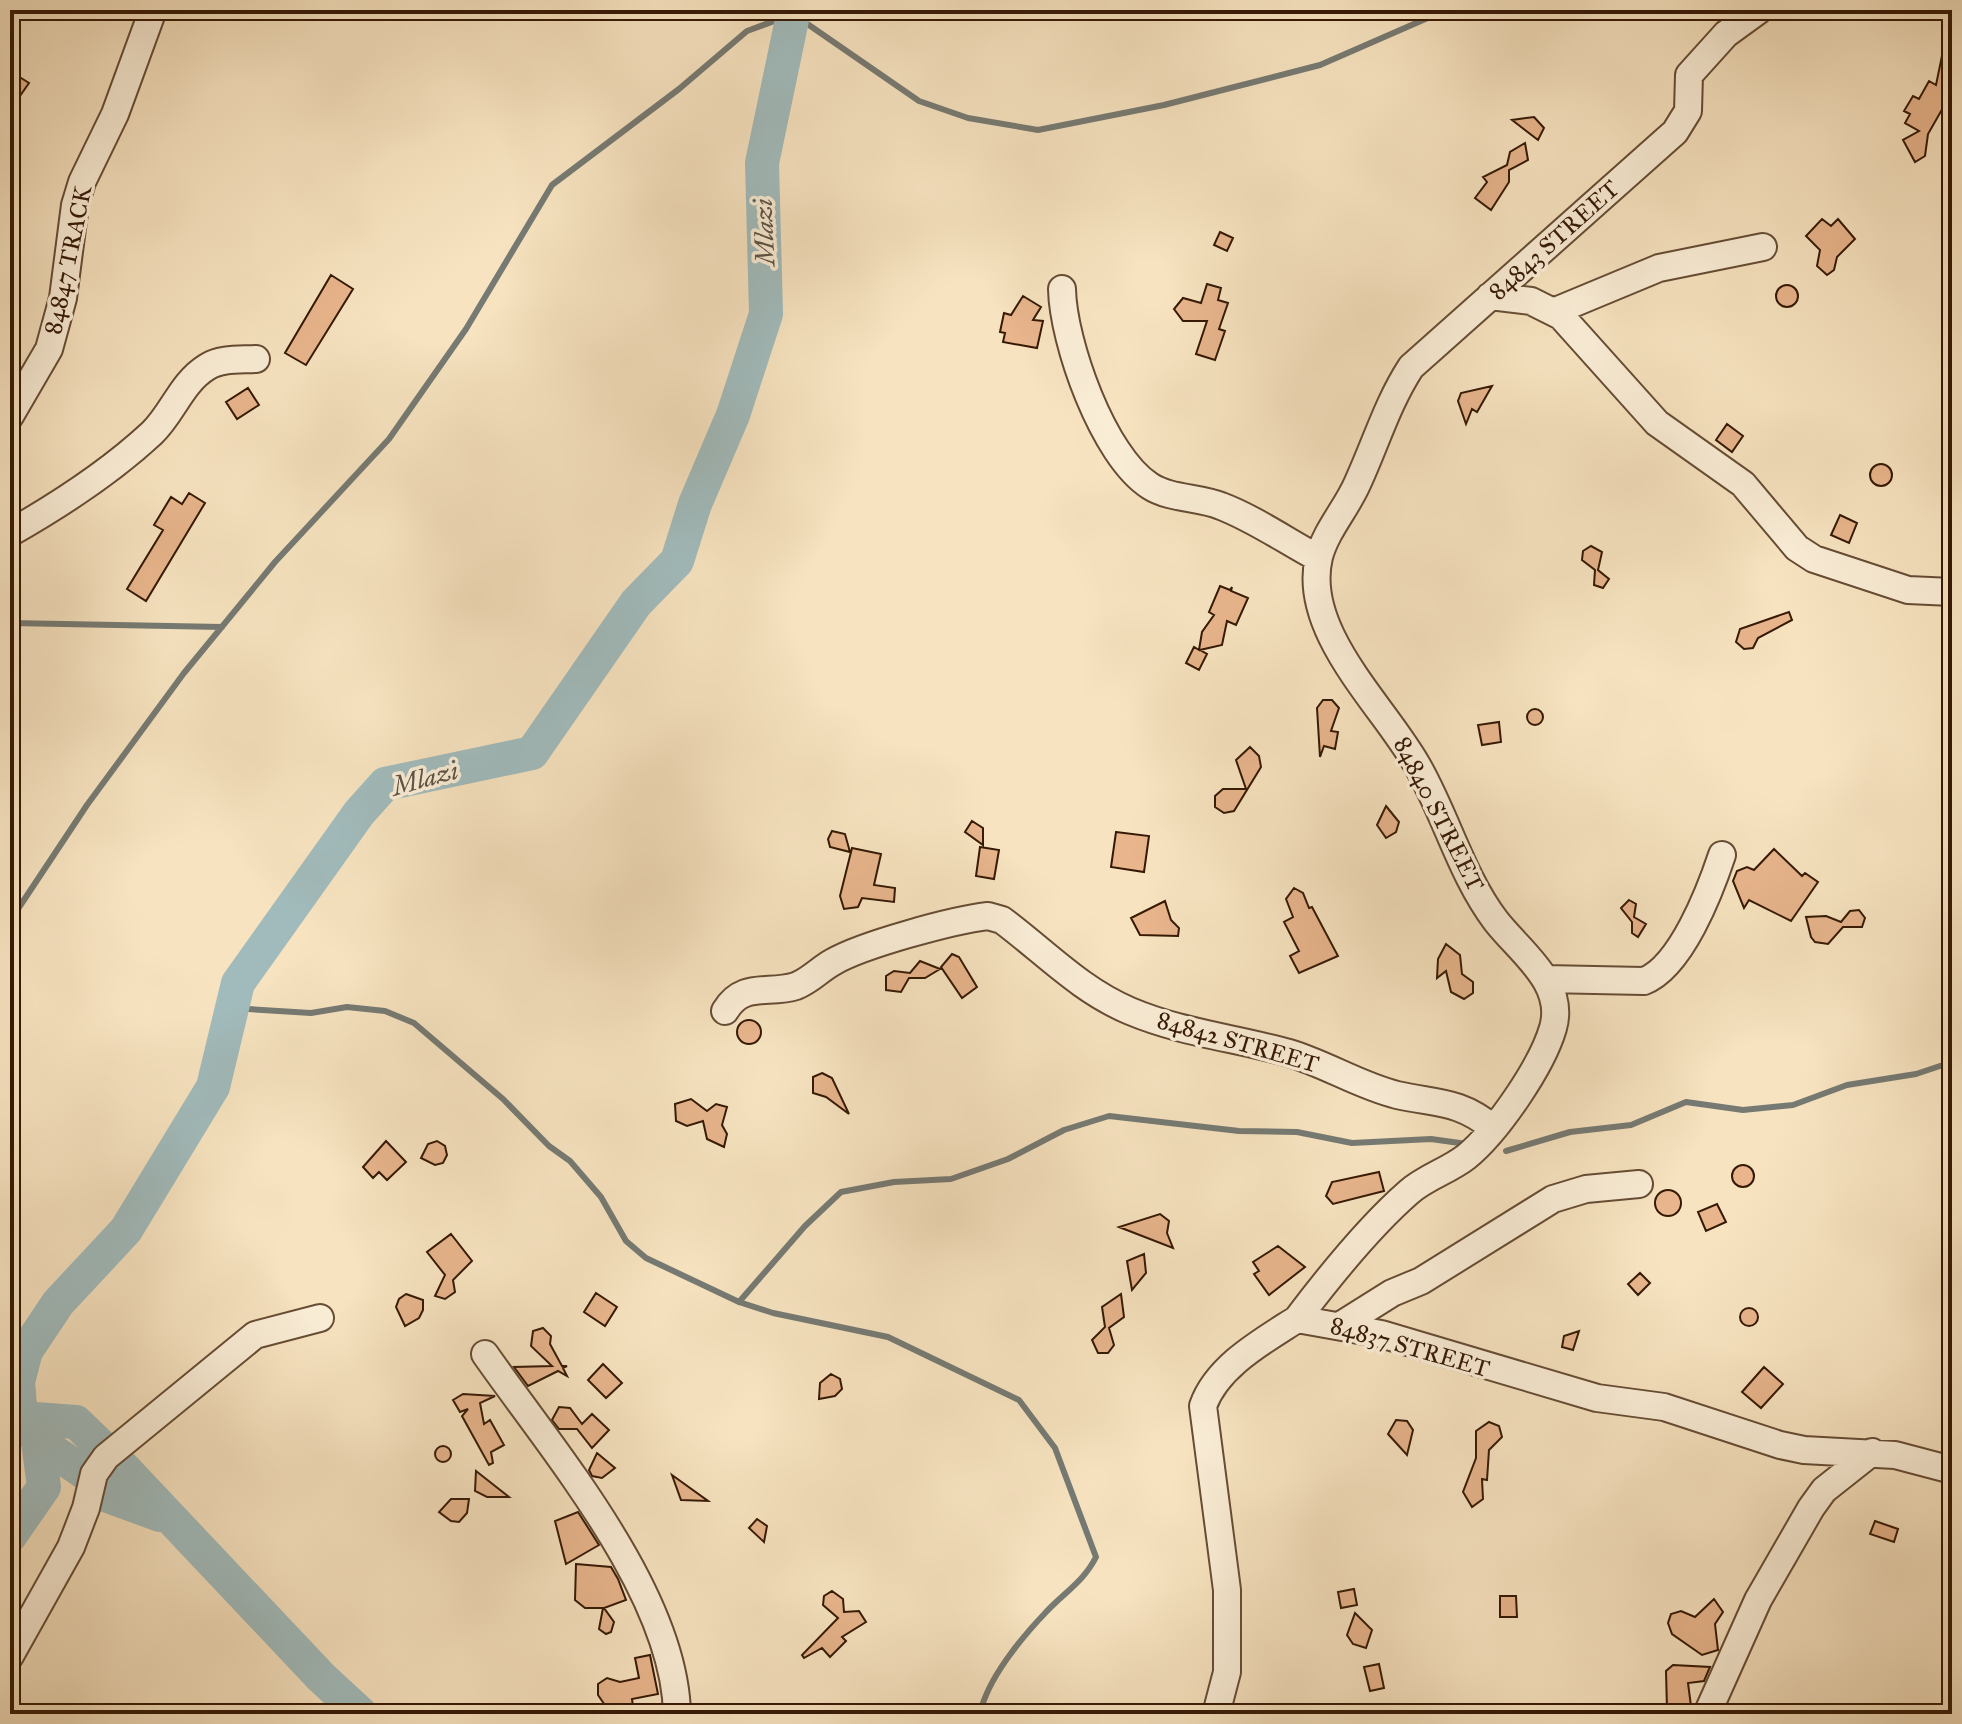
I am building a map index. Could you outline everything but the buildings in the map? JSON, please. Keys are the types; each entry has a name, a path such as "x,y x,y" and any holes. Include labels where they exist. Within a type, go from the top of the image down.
{"street":[{"name":"84847 TRACK","path":"10,416 49,349 63,298 78,194 120,101 153,10"},
{"name":"84843 STREET","path":"1357,484 1386,407 1411,367 1675,132 1688,111 1689,75 1726,34 1759,10"},
{"path":"1553,312 1659,268 1763,247"},
{"path":"1062,289 1076,358 1105,430 1140,478 1161,492 1222,506 1318,558"},
{"path":"1490,296 1531,301 1553,312 1581,334 1657,423 1743,484 1797,548 1838,569 1908,590 1952,592"},
{"path":"10,533 65,501 113,467 155,430 197,374 211,364 256,359"},
{"name":"84840 STREET","path":"1297,1319 1408,1193 1470,1154 1493,1128 1541,1053 1555,1020 1555,1000 1545,979 1488,909 1397,731 1324,624 1319,600 1318,558 1357,484"},
{"path":"1545,979 1644,981 1652,978 1666,967 1700,912 1722,855"},
{"name":"84842 STREET","path":"725,1011 740,993 796,986 833,962 870,947 988,916 1002,920 1086,990 1131,1012 1213,1038 1291,1054 1395,1094 1448,1102 1472,1112 1493,1128"},
{"path":"1341,1325 1392,1293 1421,1281 1553,1199 1586,1189 1639,1184"},
{"path":"10,1656 71,1547 86,1508 94,1474 106,1457 255,1335 320,1318"},
{"name":"84837 STREET","path":"1216,1714 1227,1672 1227,1590 1203,1406 1214,1383 1229,1368 1297,1319 1341,1325 1570,1392 1664,1407 1780,1445 1804,1450 1872,1452 1952,1470"},
{"path":"485,1354 613,1536 663,1640 675,1680 677,1714"},
{"path":"1707,1714 1758,1600 1811,1508 1824,1490 1872,1452"}],"waterway":[{"name":"Mlazi","path":"10,1536 44,1487 38,1441 21,1418 18,1382 26,1351 58,1303 126,1230 213,1087 238,983 359,813 385,784 532,753 636,603 677,561 695,504 733,415 766,314 762,163 794,10"},
{"path":"10,921 87,805 184,673 275,562 389,439 466,329 552,185 679,89 747,31 793,14 919,101 968,118 1038,130 1164,105 1320,65 1446,10"},
{"path":"10,623 222,627"},
{"path":"232,1008 311,1013 347,1007 385,1011 414,1023 503,1099 549,1146 570,1161 601,1197 626,1241 646,1258 739,1302 773,1313 888,1337 1019,1400 1055,1448 1096,1557 1080,1580 1037,1621 1007,1659 990,1687 980,1714"},
{"path":"1506,1151 1570,1132 1631,1125 1686,1102 1743,1110 1793,1105 1847,1085 1916,1074 1952,1062"},
{"path":"739,1302 805,1226 841,1192 894,1182 951,1179 1008,1159 1064,1130 1109,1116 1239,1131 1297,1132 1352,1143 1431,1139 1467,1144"},
{"path":"21,1418 76,1422 104,1449"},
{"path":"38,1441 85,1473"},
{"path":"116,1460 321,1677 361,1714"},
{"path":"108,1496 160,1515"}]}
